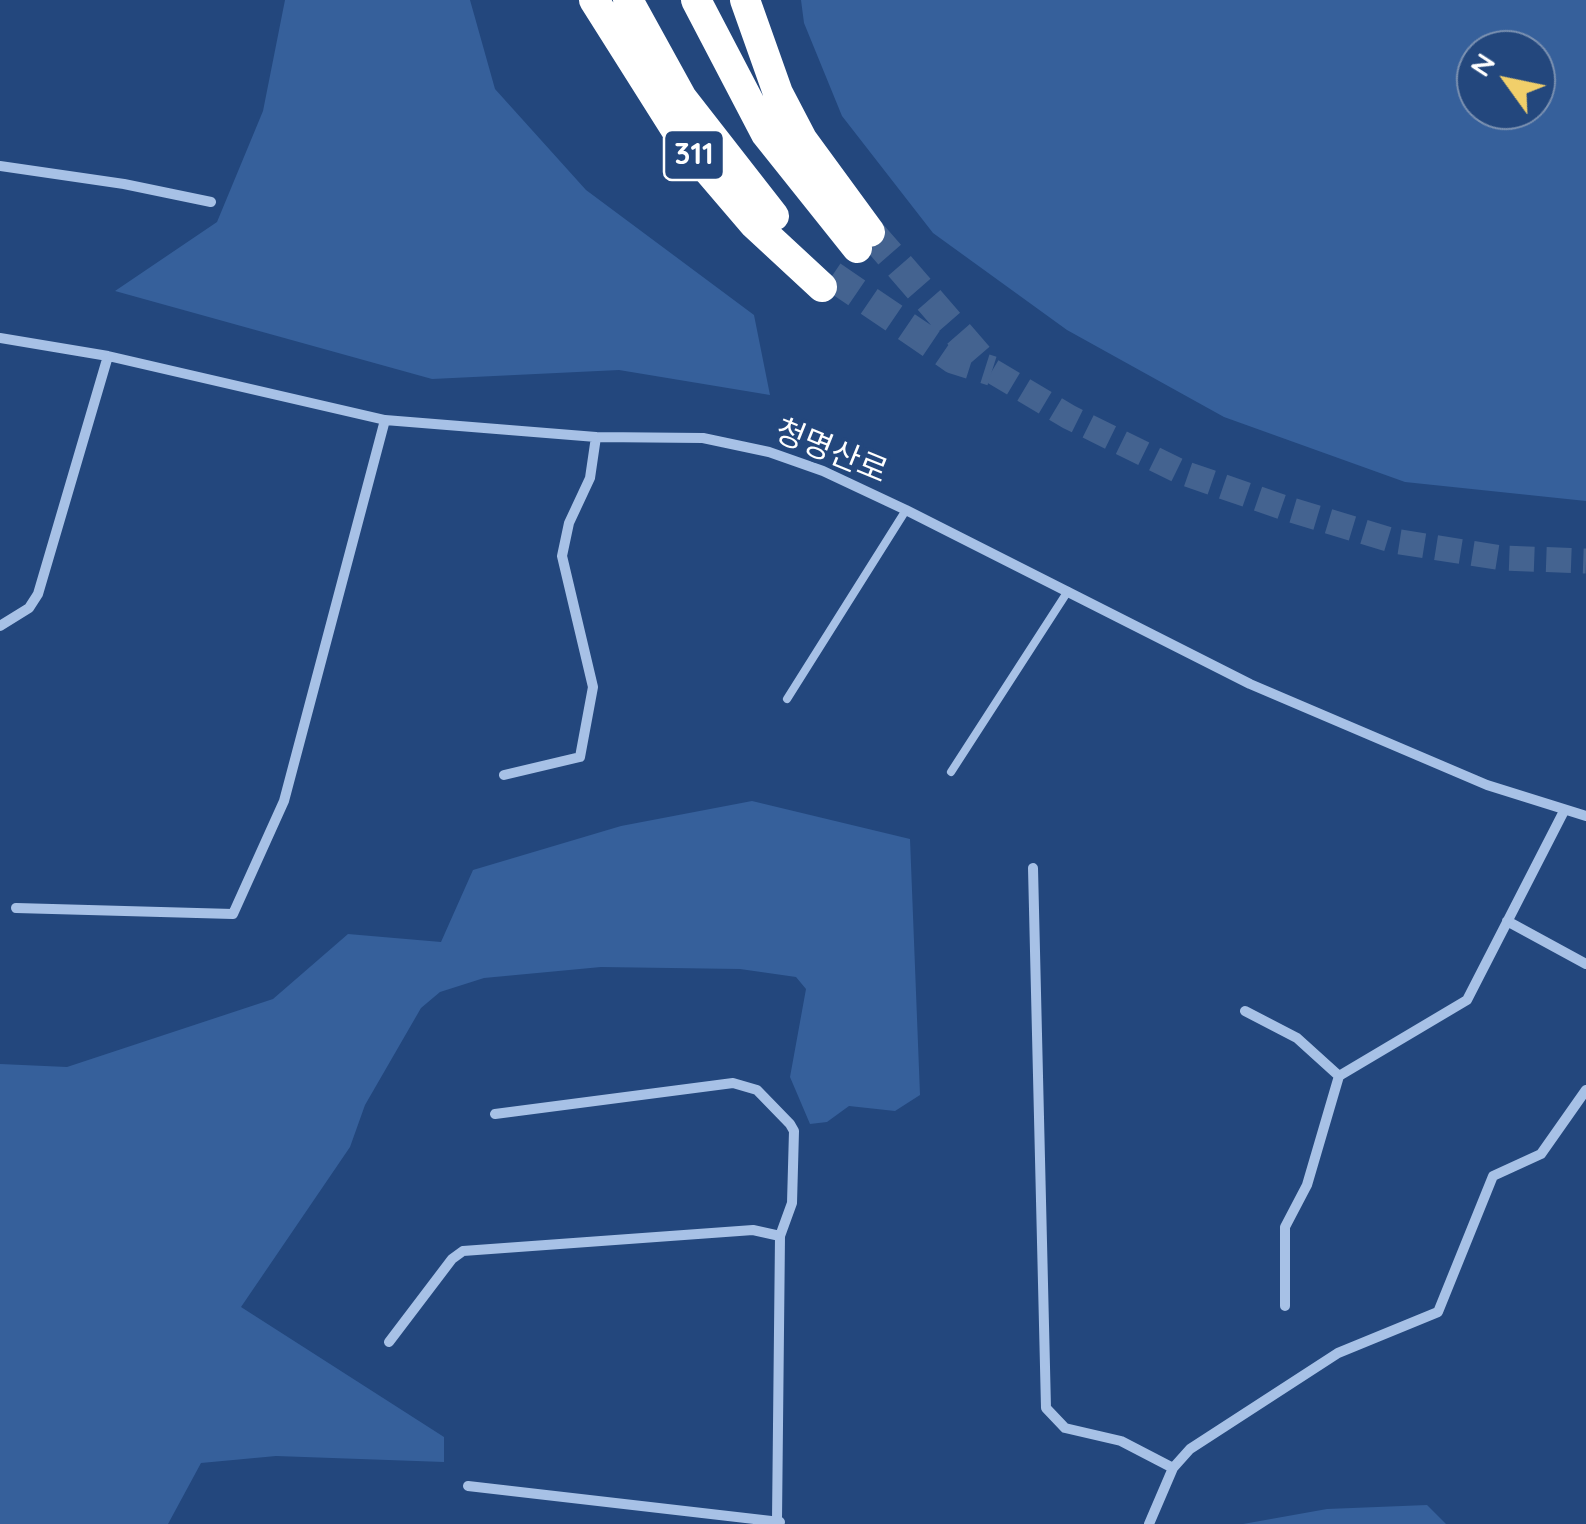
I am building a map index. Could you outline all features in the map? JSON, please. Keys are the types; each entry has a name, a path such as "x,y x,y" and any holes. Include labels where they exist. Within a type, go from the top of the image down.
{"highway":[{"name":"311","path":"594,0 683,141 754,224 827,282 706,134 628,0"},
{"name":"311","path":"696,0 766,134 864,240 802,140 778,92 745,0"}],"street":[{"path":"0,166 124,184 212,202"},
{"name":"청명산로","path":"0,338 108,356 385,420 596,437 703,438 769,452 823,470 906,510 1250,684 1487,785 1586,816"},
{"path":"0,626 29,608 38,594 108,356"},
{"path":"16,908 233,914 284,801 385,420"},
{"path":"504,775 580,757 593,687 562,556 569,522 590,478 596,437"},
{"path":"1285,1306 1285,1227 1307,1185 1339,1076 1467,1000 1564,811"},
{"path":"1032,868 1046,1408 1066,1428 1121,1441 1172,1468"},
{"path":"1507,922 1586,964"},
{"path":"1245,1012 1297,1038 1339,1076"},
{"path":"468,1486 779,1522 780,1236 792,1204 794,1131 757,1090 745,1084 495,1114"},
{"path":"1149,1524 1172,1468 1190,1449 1338,1354 1438,1312 1493,1176 1541,1154 1586,1090"},
{"path":"389,1342 452,1258 463,1251 754,1230 780,1236"}],"lane":[{"path":"787,700 906,510"},
{"path":"951,772 1068,591"}],"shaded area":[{"path":"285,0 470,0 495,89 586,190 754,315 770,395 619,370 432,379 115,291 217,222 263,111"},
{"path":"801,0 1586,0 1586,501 1405,482 1224,417 1067,330 933,233 842,116 804,23"},
{"path":"752,801 910,839 920,1095 895,1111 849,1106 827,1122 810,1124 790,1077 806,989 796,977 740,969 601,967 484,978 440,992 421,1008 365,1105 350,1147 241,1307 444,1437 444,1462 276,1456 201,1463 168,1524 0,1524 0,1064 67,1067 273,999 348,934 441,942 473,870 621,826"},
{"path":"1427,1505 1446,1524 1243,1524 1327,1509"}],"tunnel":[{"path":"870,232 983,362"},
{"path":"832,276 954,359 992,371"},
{"path":"992,371 1069,417 1181,472 1285,508 1394,541 1502,558 1586,561"}]}
